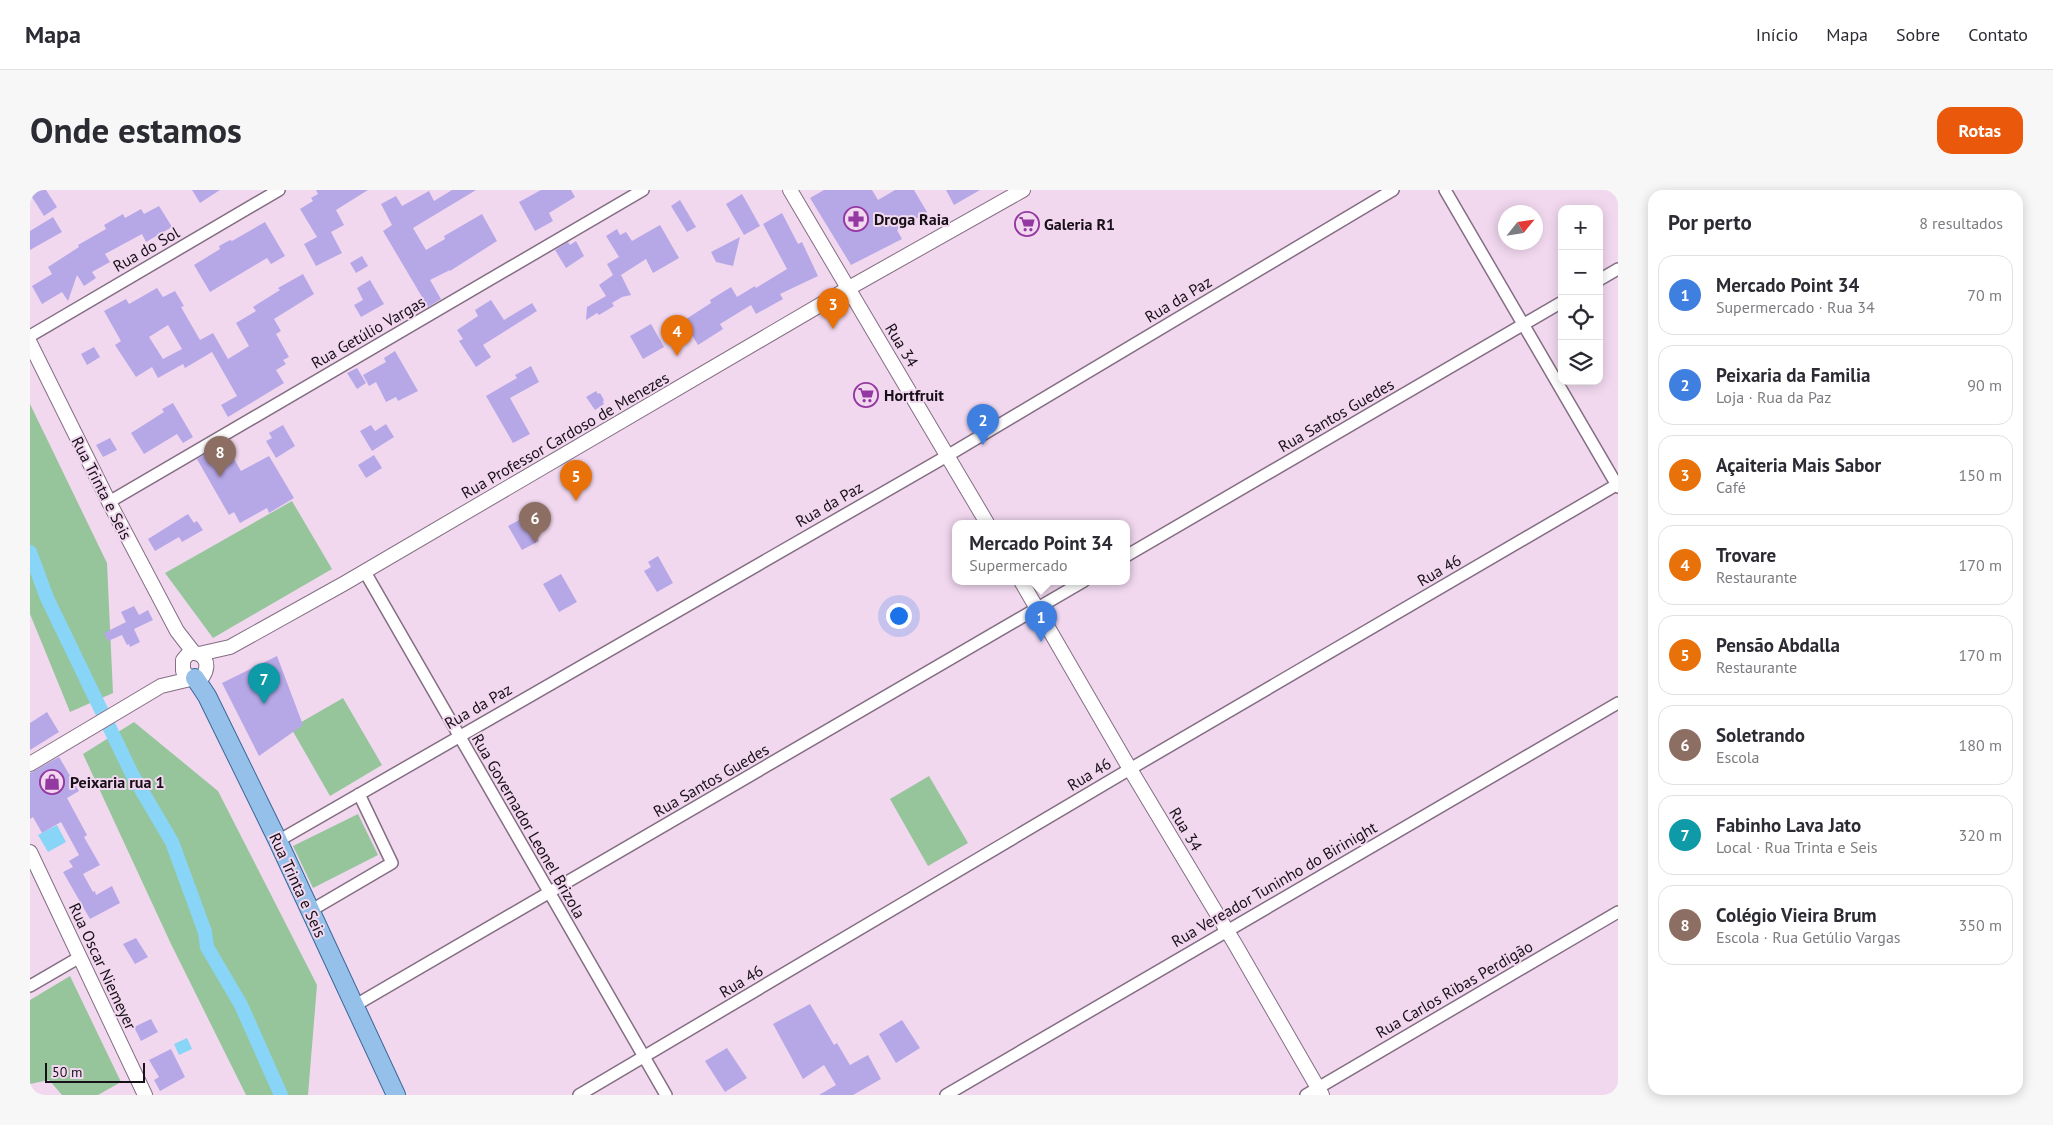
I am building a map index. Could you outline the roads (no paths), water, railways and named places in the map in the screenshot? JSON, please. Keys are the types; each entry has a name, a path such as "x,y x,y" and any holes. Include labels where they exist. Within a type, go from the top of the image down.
{"main road":[{"name":"Rua Trinta e Seis","path":"197,675 278,841 396,1095"}],"street":[{"name":"Rua do Sol","path":"30,336 279,190"},
{"name":"Rua Getúlio Vargas","path":"109,502 643,190"},
{"name":"Rua 34","path":"790,190 985,520"},
{"name":"Rua Professor Cardoso de Menezes","path":"30,764 161,686 197,675 228,648 365,572 849,288 1023,190"},
{"name":"Rua da Paz","path":"278,841 459,735 947,456 1393,190"},
{"path":"1445,190 1618,485"},
{"path":"1603,278 1618,269"},
{"name":"Rua Santos Guedes","path":"1130,554 1558,304"},
{"name":"Rua Trinta e Seis","path":"30,343 176,631 177,644 190,657"},
{"name":"Rua 46","path":"579,1095 1130,769 1618,485"},
{"name":"Rua Governador Leonel Brizola","path":"365,572 548,893 666,1095"},
{"name":"Rua 34","path":"1023,585 1226,930 1315,1093"},
{"name":"Rua Santos Guedes","path":"354,1006 1077,585"},
{"name":"Rua Professor Cardoso de Menezes","path":"161,686 190,657 228,648"},
{"path":"190,657 205,659 197,675 182,671 190,657"},
{"name":"Rua Vereador Tuninho do Birinight","path":"946,1095 1618,703"},
{"path":"310,911 392,863 359,794"},
{"name":"Rua Oscar Niemeyer","path":"30,852 144,1095"},
{"name":"Rua Carlos Ribas Perdigão","path":"1315,1093 1618,912"},
{"path":"30,986 80,957"}],"water":[{"path":"57,825 66,842 48,852 38,835"},
{"path":"187,1038 192,1049 179,1055 174,1044"}],"waterway":[{"path":"30,552 47,598 132,774 172,842 205,932 207,947 241,1005 281,1095"}],"place":[{"name":"Droga Raia","path":"856,219"},
{"name":"Galeria R1","path":"1027,224"},
{"name":"Açaiteria Mais Sabor","path":"833,329"},
{"name":"Trovare","path":"677,356"},
{"name":"Hortfruit","path":"866,395"},
{"name":"Peixaria da Familia","path":"983,445"},
{"name":"Colégio Vieira Brum","path":"220,477"},
{"name":"Pensão Abdalla","path":"576,501"},
{"name":"Soletrando","path":"535,543"},
{"name":"Mercado Point 34","path":"1041,642"},
{"name":"Fabinho Lava Jato","path":"264,704"},
{"name":"Peixaria rua 1","path":"52,782"}]}
